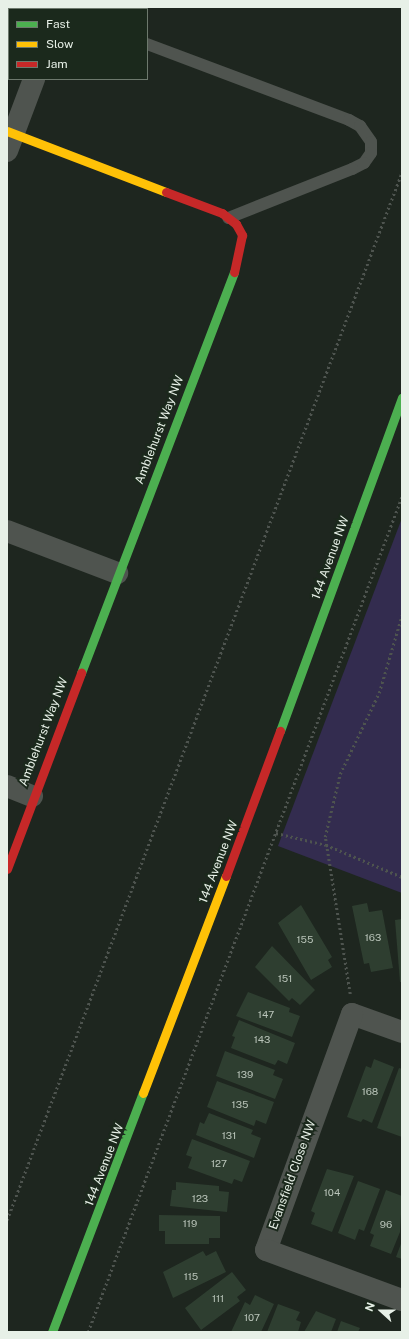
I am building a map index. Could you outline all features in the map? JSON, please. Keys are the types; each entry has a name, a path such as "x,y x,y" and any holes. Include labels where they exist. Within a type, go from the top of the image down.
{"main road":[{"name":"Amblehurst Way NW","path":"7,870 32,796 239,258 242,235 222,213 9,138"},
{"name":"144 Avenue NW","path":"52,1332 223,884 402,398"}],"street":[{"path":"9,138 34,80"},
{"path":"7,531 117,573"},
{"path":"7,786 32,796"},
{"name":"Evansfield Close NW","path":"402,1032 352,1014 266,1250 402,1300"}],"lane":[{"path":"148,44 349,120 360,126 368,138 371,153 364,162 352,169 228,218"}],"path":[{"path":"7,1220 402,172"},
{"path":"88,1332 402,496"},
{"path":"350,990 325,837 340,774 379,693 402,615"},
{"path":"276,833 326,845 402,877"}],"shaded area":[{"path":"402,518 402,893 278,846"}],"building":[{"path":"367,903 369,912 382,910 393,968 371,972 369,963 364,964 352,906"},
{"path":"301,905 332,957 328,960 332,967 311,980 278,923"},
{"path":"402,919 402,982 400,982 395,920"},
{"path":"272,946 315,990 300,1005 292,998 289,1001 255,967"},
{"path":"248,992 290,1008 289,1012 300,1016 292,1037 236,1016"},
{"path":"239,1020 295,1043 287,1064 278,1060 275,1065 231,1048 235,1037 232,1036"},
{"path":"225,1051 275,1070 273,1075 283,1079 275,1099 216,1076"},
{"path":"374,1059 394,1067 372,1123 363,1119 361,1122 347,1117 366,1066 371,1068"},
{"path":"399,1068 402,1069 402,1137 377,1128"},
{"path":"217,1081 274,1102 266,1124 256,1120 254,1126 207,1107"},
{"path":"209,1113 253,1130 251,1134 261,1138 254,1158 196,1135 200,1122 204,1124"},
{"path":"192,1139 250,1161 242,1182 234,1179 232,1184 188,1168 192,1157 186,1155"},
{"path":"327,1169 354,1176 332,1232 311,1224 315,1213 311,1211"},
{"path":"358,1181 380,1189 364,1231 359,1229 355,1240 338,1233"},
{"path":"176,1182 219,1186 219,1191 229,1192 227,1212 170,1206 172,1190 176,1190"},
{"path":"386,1190 402,1196 400,1232 391,1254 370,1246 374,1235 370,1233"},
{"path":"159,1215 220,1216 220,1238 209,1238 209,1244 165,1244 165,1231 159,1231"},
{"path":"402,1241 402,1259 396,1257"},
{"path":"203,1251 206,1256 216,1251 226,1272 173,1298 163,1272"},
{"path":"232,1272 246,1290 237,1297 240,1301 201,1330 185,1308"},
{"path":"255,1295 274,1304 261,1332 231,1332 245,1302 250,1305"},
{"path":"278,1304 300,1312 296,1320 301,1322 298,1332 267,1332"},
{"path":"316,1311 336,1319 331,1332 304,1332"},
{"path":"341,1321 360,1328 358,1332 337,1332"}],"traffic: fast":[{"path":"81,673 234,272"},
{"path":"280,731 402,398"},
{"path":"52,1332 143,1093"}],"traffic: slow":[{"path":"7,131 166,192"},
{"path":"143,1093 226,876"}],"traffic: jam":[{"path":"166,192 222,213 236,224 242,235 234,272"},
{"path":"7,869 81,673"},
{"path":"226,876 280,731"}]}
